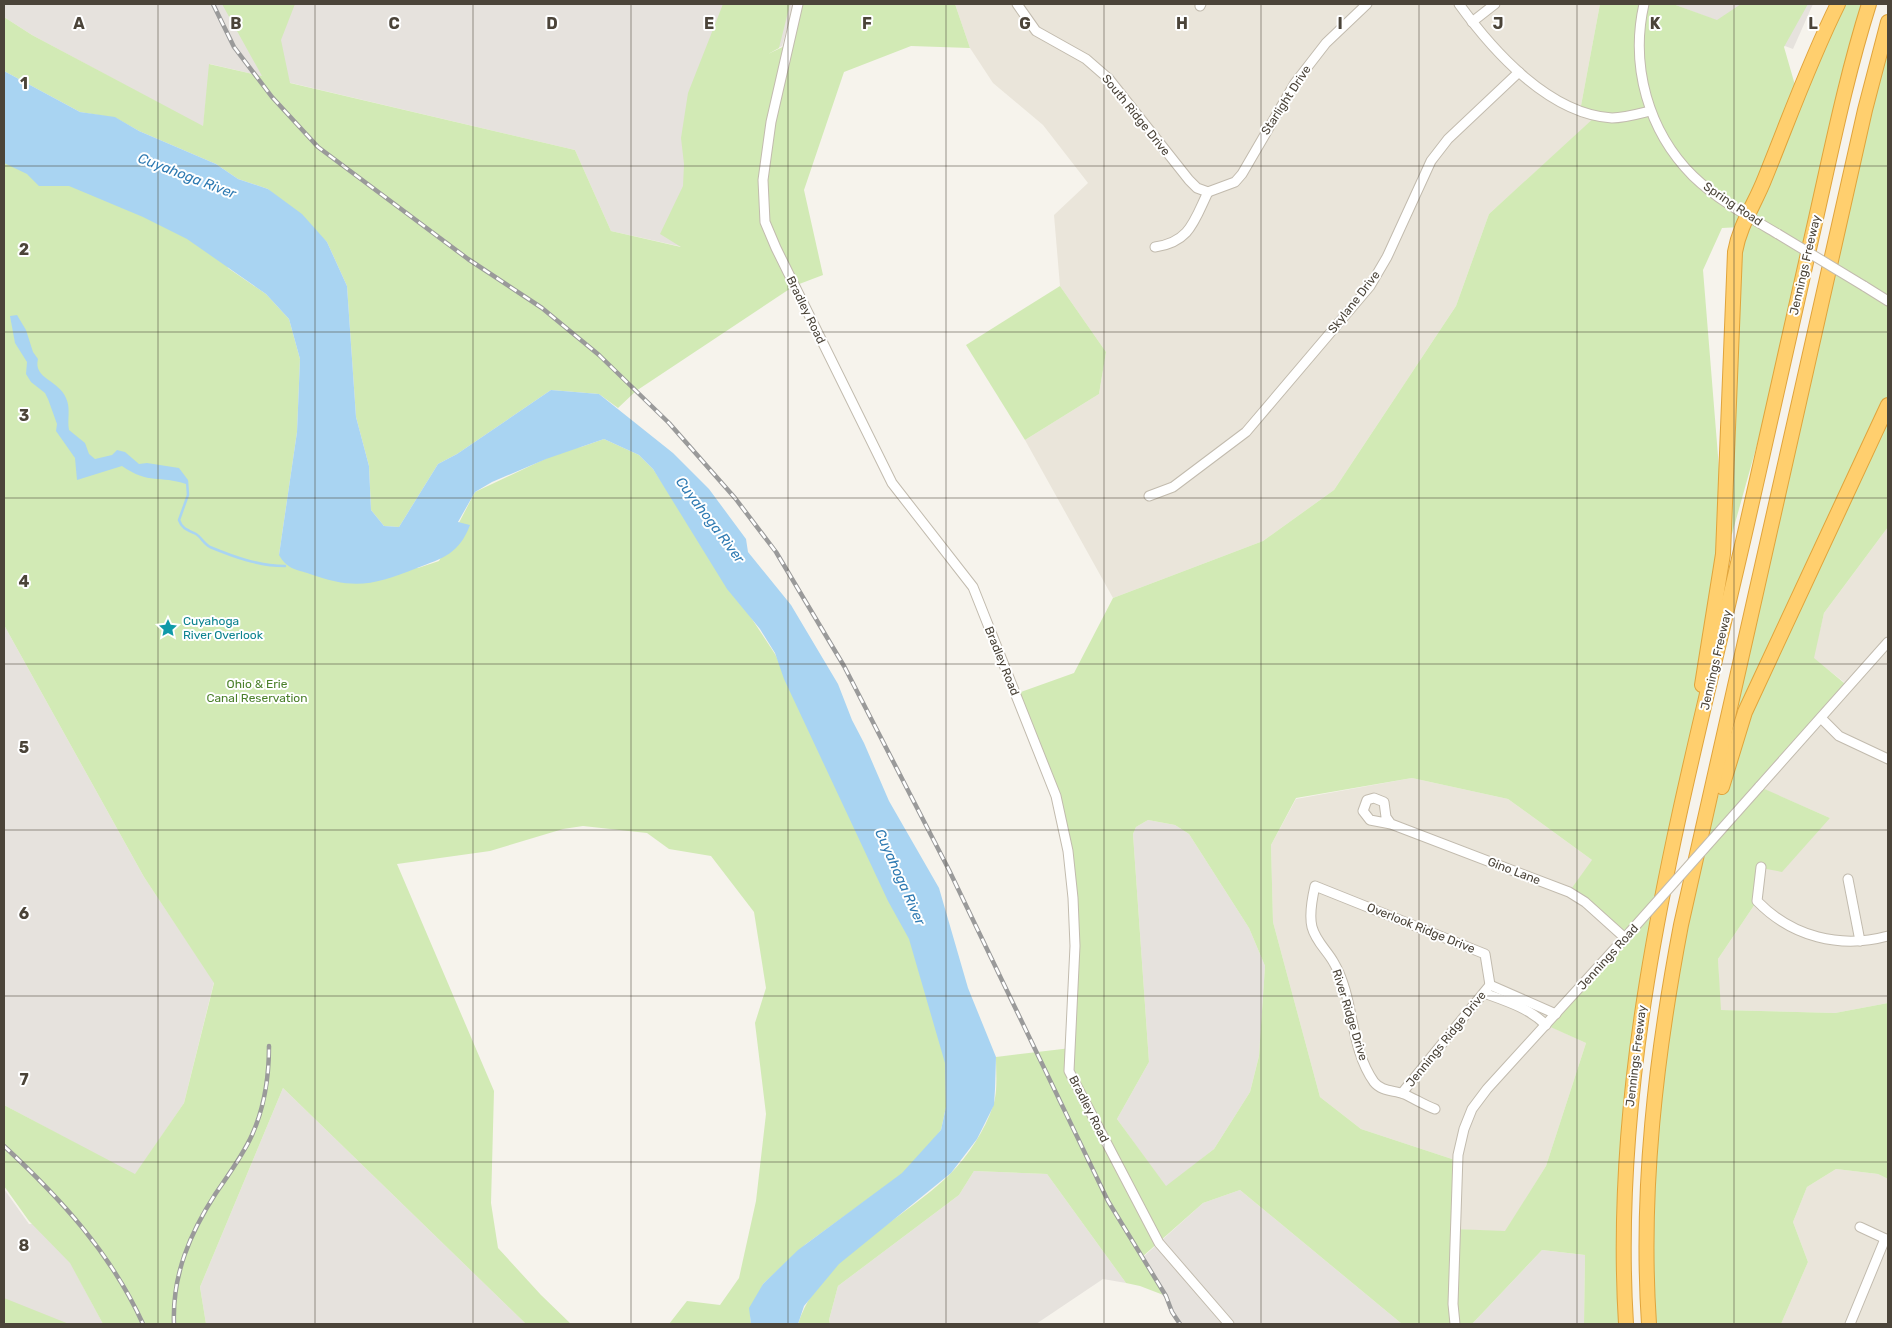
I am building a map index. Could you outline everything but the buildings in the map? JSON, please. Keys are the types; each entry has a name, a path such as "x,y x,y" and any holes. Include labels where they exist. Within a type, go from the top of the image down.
{"highway":[{"path":"1697,736 1705,657 1723,554 1735,252 1738,232 1762,187 1815,50 1838,4"},
{"name":"Jennings Freeway","path":"1626,1324 1624,1195 1633,1076 1651,951 1697,736 1836,129 1869,4"},
{"name":"Jennings Freeway","path":"1650,1324 1648,1201 1655,1082 1669,989 1681,924 1695,869 1865,110 1888,22"},
{"path":"1695,869 1746,712 1888,405"}],"street":[{"name":"Bradley Road","path":"798,4 771,122 763,180 765,222 892,483 973,587 1056,796 1068,851 1074,898 1075,946 1069,1071 1159,1243 1229,1324"},
{"name":"South Ridge Drive","path":"1017,4 1036,31 1086,60 1109,79 1189,180 1197,188 1208,192"},
{"path":"1459,4 1472,22 1518,72 1545,92 1580,111 1614,118 1650,111"},
{"path":"1472,22 1495,4"},
{"name":"Spring Road","path":"1644,4 1639,59 1650,111 1672,150 1693,176 1713,193 1746,215 1888,301"},
{"name":"Starlight Drive","path":"1208,192 1235,182 1242,174 1295,83 1326,43 1363,5"},
{"name":"Skylane Drive","path":"1149,496 1173,487 1246,432 1370,286 1387,257 1431,161 1448,139 1518,72"},
{"path":"1156,247 1178,241 1188,233 1208,192"},
{"name":"Jennings Road","path":"1455,1324 1453,1304 1458,1155 1464,1129 1472,1109 1487,1088 1556,1014 1888,642"},
{"path":"1821,718 1839,736 1888,760"},
{"name":"Gino Lane","path":"1390,824 1569,892 1627,935"},
{"path":"1761,867 1757,901 1772,917 1828,941 1860,942 1888,936"},
{"path":"1848,879 1860,942"},
{"name":"Overlook Ridge Drive","path":"1315,886 1485,954 1490,984"},
{"name":"River Ridge Drive","path":"1315,886 1312,900 1312,926 1319,945 1334,962 1340,977 1360,1055 1374,1083 1391,1093 1402,1093 1435,1110"},
{"path":"1490,984 1556,1014"},
{"name":"Jennings Ridge Drive","path":"1402,1093 1490,984"},
{"path":"1484,992 1526,1009 1546,1025"},
{"path":"1850,1324 1886,1240 1860,1227"}],"shaded area":[{"path":"4,4 794,4 782,46 714,80 683,247 611,231 575,150 210,64 203,127 32,35 4,17"},
{"path":"955,4 1600,4 1580,111 1597,116 1489,214 1456,306 1334,490 1263,541 1113,598 1025,440 1099,394 1106,352 1060,286 1054,215 1088,183 1043,125 993,83 970,48"},
{"path":"1673,4 1813,4 1793,49"},
{"path":"1888,527 1888,1003 1835,1013 1720,1010 1718,959 1757,901 1761,867 1830,818 1759,787 1849,686 1813,658 1824,613"},
{"path":"4,625 144,877 214,982 184,1103 135,1175 4,1105"},
{"path":"1412,778 1508,799 1592,860 1625,938 1547,1025 1586,1043 1546,1166 1505,1232 1455,1229 1458,1161 1361,1129 1320,1097 1273,922 1271,845 1296,799"},
{"path":"1148,820 1175,825 1189,834 1249,928 1265,966 1259,1056 1250,1092 1214,1149 1166,1187 1117,1119 1149,1062 1133,834 1136,827"},
{"path":"283,1088 526,1324 206,1324 200,1287"},
{"path":"1836,1169 1878,1174 1888,1179 1888,1324 1781,1324 1808,1262 1793,1222 1807,1187"},
{"path":"974,1171 1047,1174 1126,1283 1103,1279 1036,1324 830,1324 829,1320 838,1286 959,1195"},
{"path":"4,1189 29,1224 37,1224 70,1262 103,1324 4,1324"},
{"path":"1240,1190 1402,1324 1180,1324 1172,1312 1166,1296 1142,1258 1203,1203"},
{"path":"1542,1250 1585,1255 1584,1324 1472,1324"}],"green space":[{"path":"222,4 295,4 281,40 290,83 575,150 611,231 681,247 660,234 683,186 684,164 681,138 688,93 723,4 790,4 779,48 768,54 789,44 798,4 955,4 970,48 911,46 844,72 804,190 823,275 794,286 636,391 618,408 599,394 551,390 457,454 438,464 399,527 384,526 371,510 369,466 356,417 347,286 327,242 268,189 238,179 216,164 139,131 116,118 80,112 4,71 4,17 32,35 203,126 209,64 262,76"},
{"path":"1600,4 1673,4 1717,20 1741,4 1808,4 1784,47 1797,92 1843,4 1867,4 1800,291 1732,534 1729,536 1741,227 1722,228 1703,270 1724,530 1701,692 1633,1076 1626,1324 1584,1324 1585,1255 1542,1250 1472,1324 1402,1324 1240,1190 1203,1203 1142,1257 1166,1296 1126,1283 1047,1174 974,1171 959,1195 838,1286 829,1320 830,1324 798,1324 809,1300 824,1279 843,1259 931,1191 957,1167 969,1151 981,1133 995,1100 996,1057 1071,1048 1073,898 1056,796 1015,694 1074,673 1113,598 1263,541 1334,490 1456,306 1489,214 1596,116 1580,111","holes":["1412,778 1508,799 1592,860 1569,892 1625,938 1546,1025 1586,1043 1546,1166 1505,1231 1455,1229 1458,1161 1361,1129 1320,1097 1273,922 1271,845 1296,798","1148,820 1175,825 1189,834 1249,928 1265,966 1259,1056 1250,1092 1214,1149 1166,1186 1117,1119 1149,1062 1133,834 1136,827"]},
{"path":"1888,22 1888,527 1824,613 1814,658 1849,687 1760,787 1830,818 1782,872 1761,868 1757,901 1718,959 1721,1010 1835,1013 1888,1003 1888,1179 1878,1174 1836,1169 1807,1187 1793,1222 1808,1262 1781,1324 1649,1324 1651,1123 1695,869 1745,712 1731,703"},
{"name":"Ohio & Erie Canal Reservation","path":"4,129 220,233 228,268 266,294 289,319 300,359 297,432 279,555 418,568 439,561 475,492 566,449 581,447 604,439 639,455 653,469 775,654 915,934 945,1038 946,1107 941,1130 901,1180 872,1196 806,1244 763,1284 750,1315 751,1324 669,1324 687,1301 720,1305 739,1278 756,1201 766,1114 755,1023 766,988 754,912 711,856 669,849 647,833 583,826 563,829 490,851 397,864 494,1091 491,1203 498,1248 541,1295 571,1324 526,1324 283,1088 200,1287 206,1324 103,1324 70,1263 29,1221 4,1186 4,1105 135,1174 184,1103 214,983 144,877 4,625"},
{"path":"1060,286 1106,352 1099,394 1025,440 966,345"},
{"path":"4,1298 69,1324 4,1324"}],"water":[{"name":"Cuyahoga River","path":"4,71 80,112 115,117 139,131 216,164 238,179 268,189 302,214 327,242 347,286 356,417 369,466 371,510 384,526 399,527 438,464 457,454 551,390 599,394 673,453 709,489 746,539 748,552 791,605 838,684 852,720 889,801 939,888 968,988 996,1057 994,1105 977,1139 951,1173 839,1264 804,1306 798,1324 751,1324 749,1308 763,1284 798,1250 902,1173 941,1130 946,1107 945,1063 909,939 888,901 784,679 775,653 760,629 727,589 653,469 639,455 604,439 546,459 492,482 475,492 458,522 470,525 466,535 455,549 435,561 376,582 352,584 326,579 288,566 279,555 297,432 300,359 289,319 266,294 187,239 143,217 69,186 39,186 27,174 4,163"},
{"path":"17,315 26,330 33,352 38,359 37,366 39,371 63,392 66,398 69,430 85,443 89,454 95,459 112,455 117,450 125,452 139,464 147,463 179,468 188,480 186,484 177,481 147,478 131,472 122,466 77,480 75,458 56,431 57,424 48,399 45,393 31,382 26,374 27,362 15,343 10,316"}],"waterway":[{"path":"187,481 188,495 179,520 184,527 198,535 210,547 228,554 256,563 285,566"}],"railway":[{"path":"213,4 234,47 272,97 318,147 468,259 542,308 599,355 669,423 735,498 776,552 844,666 949,870 1108,1201 1166,1296 1172,1312 1180,1324"},
{"path":"174,1324 176,1288 184,1255 198,1223 244,1150 260,1113 265,1091 269,1046"},
{"path":"4,1146 64,1206 100,1250 130,1298 143,1324"}],"place":[{"name":"Cuyahoga River Overlook","path":"168,628"}]}
